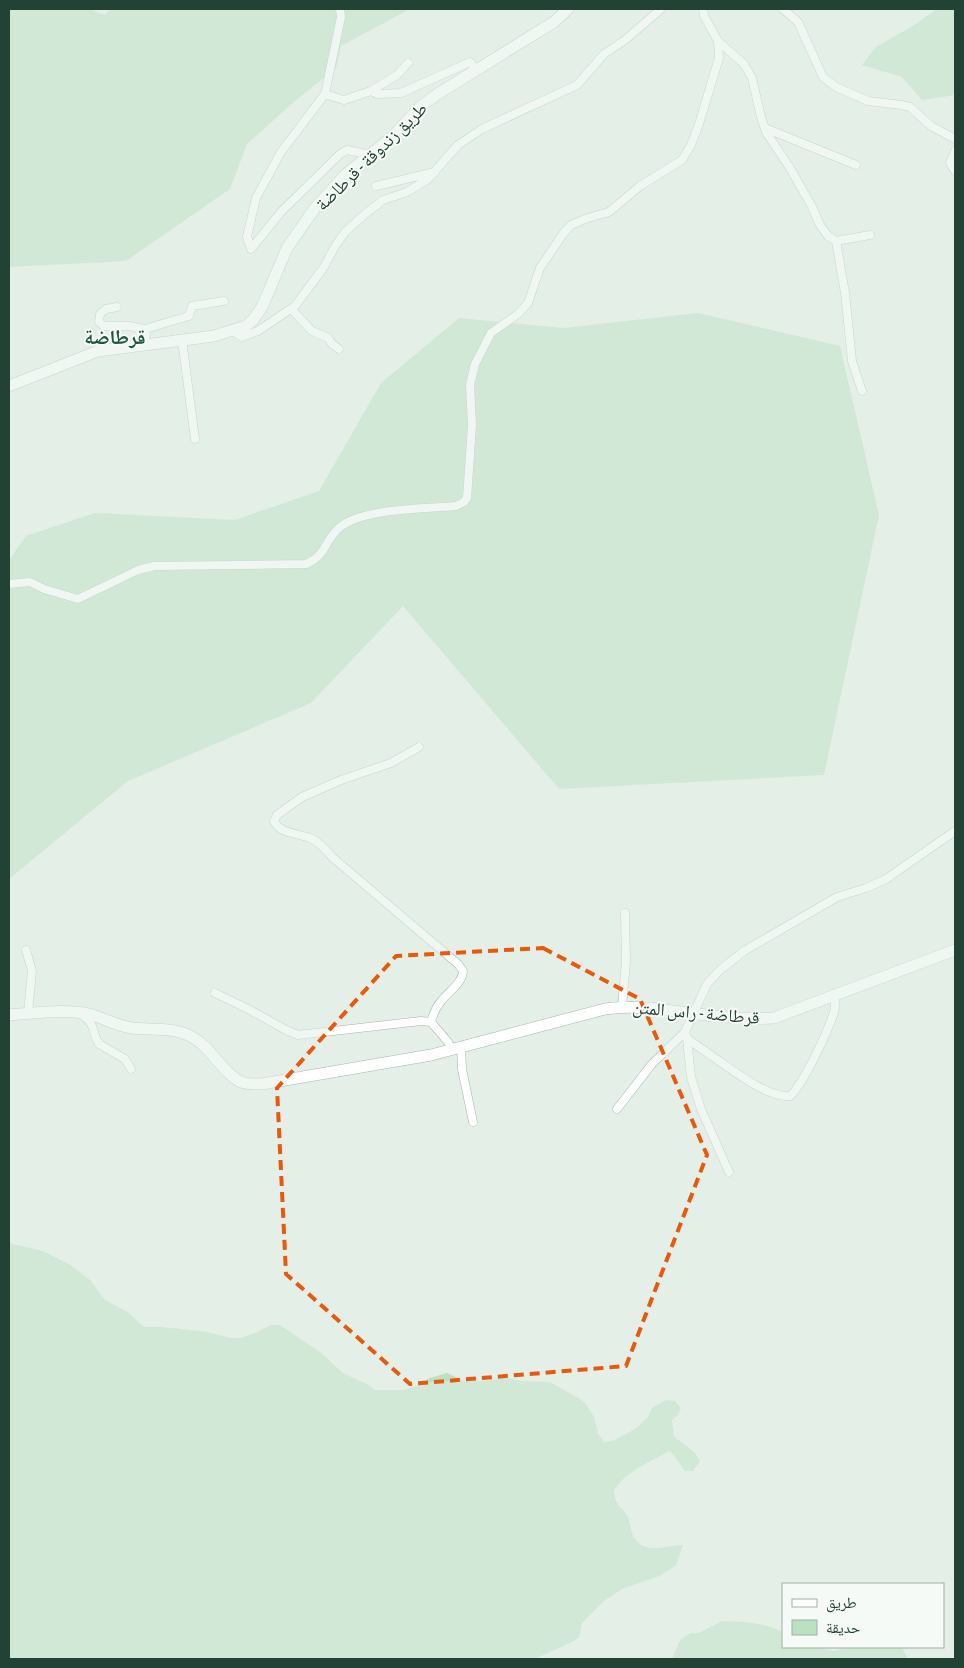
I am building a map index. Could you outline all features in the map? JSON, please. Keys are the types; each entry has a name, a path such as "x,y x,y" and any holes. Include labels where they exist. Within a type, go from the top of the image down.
{"main road":[{"name":"طريق زندوقة - قرطاضة","path":"9,386 98,351 214,336 246,326 262,307 287,248 315,208 346,174 391,138 421,106 554,22 568,9"},
{"name":"قرطاضة - راس المتن","path":"9,1015 75,1012 89,1014 130,1028 174,1031 190,1035 200,1042 239,1081 248,1084 262,1084 431,1055 622,1006 743,1018 774,1018 955,950"}],"street":[{"path":"340,9 341,17 325,94 281,152 256,198 246,237 251,249 280,212 340,154 347,150 371,155"},
{"path":"232,331 242,337 258,331 295,306 324,266 345,232 365,214 383,200 407,192 428,179 458,145 482,130 577,85 604,54 625,40 661,9"},
{"path":"703,9 704,16 718,41 744,64 752,78 764,128 790,168 811,205 820,226 828,236 836,241 870,235"},
{"path":"783,9 798,22 823,77 836,86 868,101 901,104 910,108 931,126 955,140"},
{"path":"9,584 30,582 44,589 78,599 124,576 154,566 306,564 316,559 324,551 328,541 339,528 353,519 369,514 456,506 464,502 467,498 472,425 470,386 475,364 487,341 498,327 518,314 528,303 540,268 571,225 609,212 640,186 682,160 692,145 719,58 718,41"},
{"path":"371,91 377,94 401,93 470,62 476,70"},
{"path":"325,94 344,100 371,91 397,75 408,63"},
{"path":"764,128 856,165"},
{"path":"955,151 950,163 955,171"},
{"path":"376,186 435,172"},
{"path":"836,241 845,293 852,361 862,391"},
{"path":"118,307 106,309 100,314 99,322 104,326 129,326 145,329 189,316 192,306 224,301"},
{"path":"291,308 312,331 328,338 339,349"},
{"path":"144,344 145,329"},
{"path":"182,340 195,439"},
{"path":"419,748 391,763 341,780 302,798 276,815 274,821 276,826 283,830 310,838 322,845 332,857 458,964 463,971 462,978 442,1000 434,1012 431,1022"},
{"path":"617,1109 652,1064 686,1035 707,984 720,970 744,951 837,897 866,888 886,879 955,831"},
{"path":"622,1006 626,962 625,913"},
{"path":"26,950 32,971 28,1013"},
{"path":"215,993 286,1030 298,1034 421,1021 431,1022 448,1042 457,1048 473,1122"},
{"path":"686,1035 748,1081 772,1092 790,1096 799,1084 821,1042 835,1010 834,996"},
{"path":"75,1012 83,1015 90,1021 99,1044 125,1058 131,1069"},
{"path":"686,1035 691,1077 701,1109 729,1172"}],"highlighted area":[{"path":"543,948 640,999 707,1155 626,1366 410,1384 286,1274 277,1088 396,956"}],"green space":[{"path":"9,9 89,9 104,15 111,9 410,9 341,46 336,68 295,101 247,144 230,189 126,261 9,267"},
{"path":"937,9 955,9 955,95 922,100 902,77 862,65 876,47 911,27"},
{"path":"698,313 840,346 879,515 824,775 559,789 403,606 311,703 128,781 9,879 9,560 26,536 95,513 235,520 319,491 381,383 459,318 563,328"},
{"path":"9,1243 43,1251 69,1264 90,1280 105,1300 128,1312 144,1327 207,1332 231,1338 241,1338 271,1325 280,1325 320,1352 343,1373 369,1385 375,1390 404,1390 419,1385 430,1378 447,1373 464,1381 506,1378 550,1382 586,1404 594,1417 598,1434 604,1442 613,1441 635,1429 648,1417 652,1408 666,1400 675,1401 681,1408 678,1415 672,1420 674,1436 695,1453 700,1461 693,1471 685,1471 669,1451 646,1463 624,1478 614,1491 618,1504 628,1517 634,1537 640,1544 651,1548 683,1545 676,1565 659,1576 622,1589 604,1601 582,1623 579,1637 535,1659 9,1659"},
{"path":"722,1621 738,1621 768,1626 782,1632 782,1648 822,1648 834,1651 844,1648 902,1648 908,1659 672,1659 679,1642 684,1637 691,1633 699,1633"}],"district":[{"name":"قرطاضة","path":"115,336"}]}
